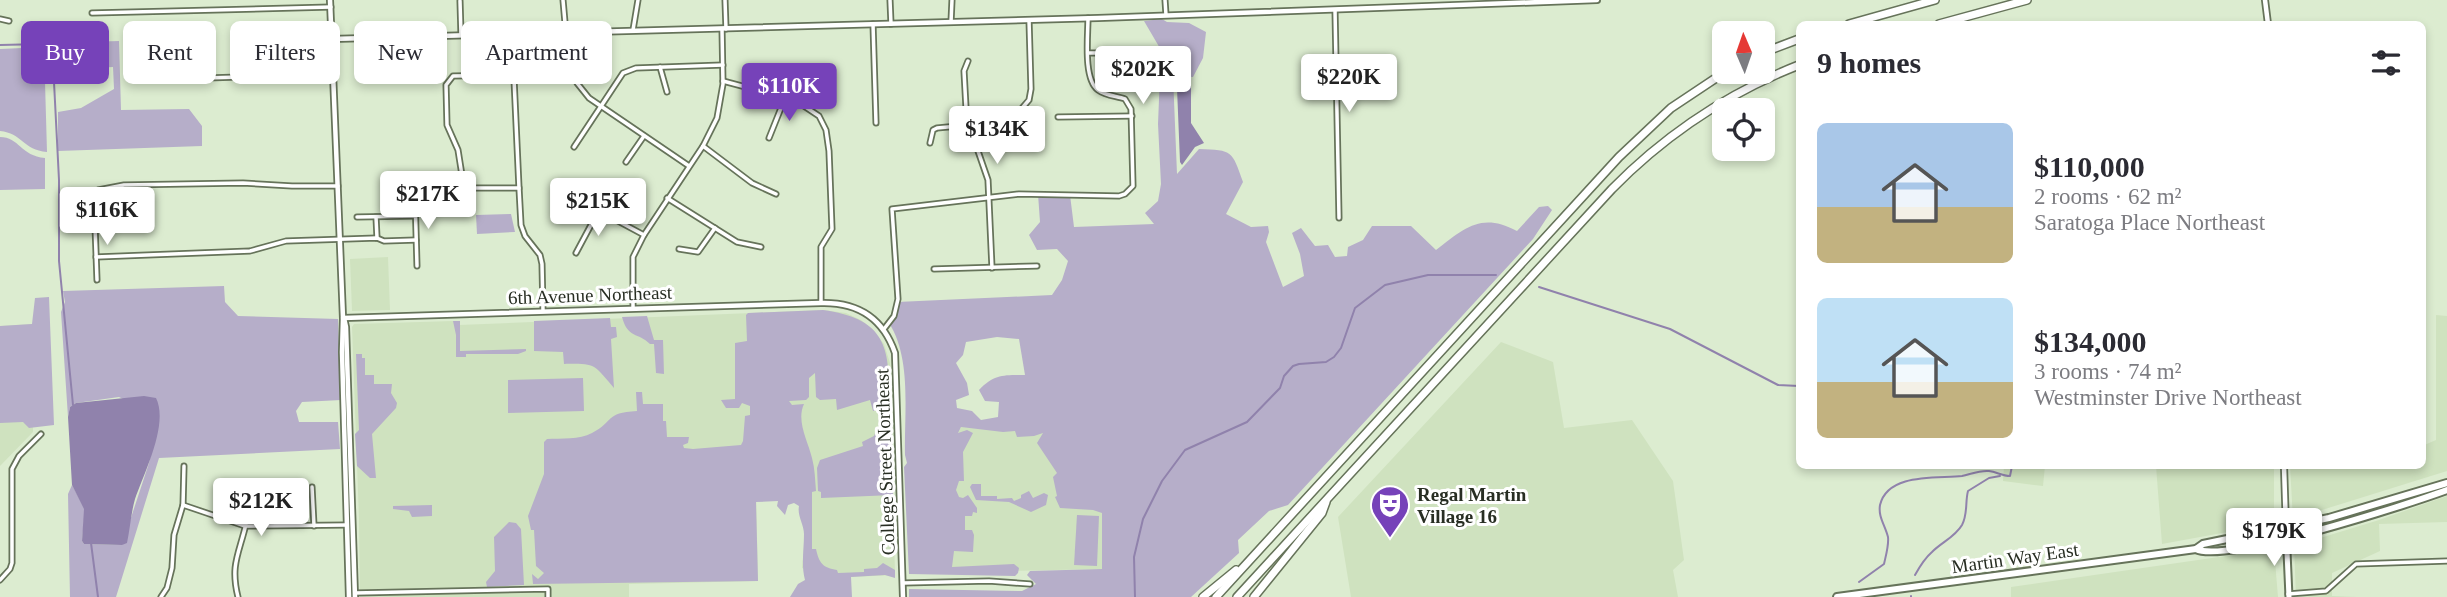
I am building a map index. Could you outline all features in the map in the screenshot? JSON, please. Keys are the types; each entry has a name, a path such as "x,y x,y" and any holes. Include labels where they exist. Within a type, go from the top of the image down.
{"highway":[{"path":"1860,21 1935,0"},
{"path":"1950,21 2027,0"},
{"path":"1775,48 1796,40"},
{"path":"1237,597 1612,189 1639,163 1711,108 1749,87 1796,66"},
{"path":"1216,597 1631,144 1671,108 1712,81"},
{"path":"1254,597 1322,513 1328,498"},
{"path":"1203,597 1256,554"}],"main road":[{"name":"Martin Way East","path":"1837,597 2196,549 2203,544 2286,529 2447,483"},
{"name":"Martin Way East","path":"2196,549 2204,553 2286,538 2331,527 2447,490"},
{"path":"2286,529 2288,595"}],"street":[{"path":"330,0 331,21"},
{"path":"564,0 565,21"},
{"path":"633,32 638,0"},
{"path":"633,308 633,257 643,235 703,146 717,118 723,81 725,0"},
{"path":"890,0 891,24"},
{"path":"951,0 951,22"},
{"path":"1165,0 1166,16"},
{"path":"612,33 1597,0"},
{"path":"2265,0 2268,21"},
{"path":"447,37 461,37 460,1"},
{"path":"92,13 331,7"},
{"path":"1335,10 1339,218"},
{"path":"884,329 894,316 898,299 892,209 1019,194 1119,197 1130,190 1134,180 1131,109 1125,100 1105,94 1093,84 1089,71 1088,18"},
{"path":"0,19 9,20"},
{"path":"1021,128 1017,114 1029,100 1031,89 1029,20"},
{"path":"873,24 876,123"},
{"path":"1088,53 1118,53 1124,57"},
{"path":"968,61 964,71 966,108 991,196 992,268"},
{"path":"573,147 623,73 636,68 660,66 723,65"},
{"path":"660,66 667,92"},
{"path":"461,77 450,78 446,85 447,125 458,150 464,188 519,188"},
{"path":"723,81 785,97 808,106 819,116 826,130 832,229 821,247 821,303"},
{"path":"333,84 352,595"},
{"path":"513,84 521,225 525,236 540,255 544,311"},
{"path":"578,84 589,98 689,166"},
{"path":"769,138 785,97"},
{"path":"1058,117 1132,116"},
{"path":"930,142 933,130 937,128 969,124"},
{"path":"626,162 644,136"},
{"path":"703,146 752,183 776,194"},
{"path":"97,280 94,198 97,190 105,187 243,183 338,186"},
{"path":"415,196 417,266"},
{"path":"575,198 643,235"},
{"path":"667,198 737,242 761,247"},
{"path":"576,253 598,210"},
{"path":"357,217 415,216"},
{"path":"376,217 377,238"},
{"path":"679,249 698,252 715,228"},
{"path":"96,257 250,251 286,241 377,238 384,241 416,240"},
{"path":"934,269 1037,266"},
{"name":"6th Avenue Northeast","path":"343,318 837,302 868,313 884,329"},
{"path":"343,318 346,327 352,595"},
{"name":"College Street Northeast","path":"884,329 895,353 897,366 902,597"},
{"path":"0,580 12,563 10,477 13,464 41,434"},
{"path":"161,597 170,577 174,535 183,505 184,466"},
{"path":"2284,469 2286,529"},
{"path":"312,487 314,526"},
{"path":"238,597 233,579 245,526 245,490"},
{"path":"183,505 245,526 348,525"},
{"path":"2288,595 2326,591 2356,564 2447,561"},
{"path":"902,583 989,580 1030,584"},
{"path":"352,595 548,589 548,597"}],"shaded area":[{"path":"1162,19 1167,22 1189,23 1206,32 1203,58 1193,77 1173,76 1177,174 1199,149 1219,150 1230,154 1243,182 1226,214 1251,227 1268,226 1266,242 1283,287 1304,276 1292,233 1301,228 1315,246 1328,245 1335,257 1347,256 1348,247 1363,240 1372,226 1411,226 1436,250 1474,225 1493,223 1517,231 1539,207 1548,206 1552,210 1533,239 1288,505 1269,511 1238,540 1239,553 1191,597 909,597 909,589 1022,591 1036,584 1027,575 1030,571 1102,569 1102,513 1060,508 1055,497 1053,477 1057,473 1037,443 1043,433 1017,437 1015,431 961,427 958,433 967,430 973,433 963,452 964,481 959,481 956,490 959,497 968,495 977,508 977,513 965,516 965,530 972,530 974,535 973,552 954,551 952,567 1014,564 1019,568 1018,573 1015,576 909,574 904,467 907,463 904,370 896,337 889,323 894,316 897,302 1052,295 1062,280 1068,261 1057,249 1037,250 1029,235 1040,222 1038,194 1070,195 1074,227 1154,224 1145,213 1158,201 1161,184 1158,124 1161,50 1144,21","holes":["997,337 1019,339 1025,375 1000,376 979,390 985,401 999,402 998,417 981,420 972,411 957,408 956,400 969,395 967,383 956,363 963,355 966,342"]},
{"path":"109,41 119,41 121,110 189,109 202,126 202,146 58,151 58,112 81,108 114,89 113,67 109,67"},
{"path":"21,48 21,84 45,84 47,152 39,151 13,135 0,131 0,49"},
{"path":"1181,81 1191,82 1191,123 1204,143 1195,147 1182,165 1177,88"},
{"path":"0,137 12,140 37,157 45,158 45,189 0,190"},
{"path":"511,214 515,232 477,234 476,215"},
{"path":"388,257 390,310 352,311 350,259"},
{"path":"224,286 225,302 238,316 338,319 341,400 302,402 296,411 299,422 338,422 340,449 159,458 116,597 70,597 68,494 72,485 85,509 84,544 122,545 149,463 159,416 119,397 76,403 70,407 68,417 61,312 65,302 63,291"},
{"path":"49,297 54,425 29,428 23,422 0,423 0,326 32,324 35,298"},
{"path":"823,310 846,313 861,320 884,344 890,363 895,575 827,578 802,568 804,492 756,493 758,581 629,584 629,597 360,597 354,324 453,321 459,325"},
{"path":"823,310 845,314 861,321 873,330 881,341 888,370 889,409 881,413 879,409 873,411 870,400 837,410 836,399 820,400 816,397 815,373 809,378 809,397 806,400 789,401 792,405 804,404 802,424 814,466 816,491 812,492 812,549 816,549 822,564 837,570 838,573 864,572 864,569 877,568 883,563 895,570 895,578 885,575 851,577 852,597 790,597 798,584 805,580 804,530 799,506 794,503 788,505 785,515 777,506 778,501 756,502 758,581 533,584 532,574 538,579 544,573 536,566 534,530 531,530 528,516 544,474 544,442 547,439 587,435 614,416 637,411 636,392 642,392 643,404 663,404 667,437 689,437 688,443 683,445 684,448 741,445 745,416 750,415 750,406 742,403 739,408 726,408 721,400 735,399 735,343 747,341 746,315"},
{"path":"2436,315 2447,316 2447,471 2293,519 2290,469 2426,469 2426,444 2436,440"},
{"path":"647,316 654,340 663,340 664,374 656,373 654,344 630,332 622,317"},
{"path":"610,318 611,327 616,327 617,337 611,339 614,388 594,367 564,364 563,352 534,351 534,321"},
{"path":"453,321 460,321 460,351 526,351 518,354 466,354 466,357 456,357"},
{"path":"32,324 33,432 0,466 0,326"},
{"path":"1501,342 1553,362 1564,428 1632,420 1673,481 1684,560 1673,570 1678,597 1351,597 1338,517"},
{"path":"356,354 362,354 362,358 365,358 365,375 374,375 374,384 392,384 391,393 397,403 396,408 372,434 376,478 370,478 357,466 355,434 359,430"},
{"path":"583,378 584,411 508,413 508,380"},
{"path":"144,396 156,398 159,421 154,449 132,510 127,543 84,544 84,509 72,485 68,417 70,407 76,403"},
{"path":"961,427 1105,434 1103,569 910,573 947,455"},
{"path":"876,431 892,431 893,495 821,498 817,468 820,460 863,446 862,442 874,436"},
{"path":"2004,469 2045,469 2043,486 2003,481"},
{"path":"2156,469 2274,469 2274,521 2271,524 2162,544"},
{"path":"972,484 981,484 981,496 997,496 997,499 1012,498 1014,501 1029,491 1033,498 1044,493 1048,495 1046,505 1031,512 1009,502 976,500 970,487"},
{"path":"2447,496 2447,522 2379,524 2380,551 2332,573 2332,596 2357,597 2296,597 2294,546"},
{"path":"432,505 432,516 412,517 409,511 393,509 393,506"},
{"path":"1077,515 1099,516 1097,566 1074,565"},
{"path":"509,522 516,523 521,529 524,585 487,587 486,582 495,571 494,537"},
{"path":"2274,549 2278,597 2011,597 2011,587"}],"waterway":[{"path":"0,45 21,45"},
{"path":"54,84 59,180 59,261 73,405"},
{"path":"1135,597 1134,557 1143,519 1162,481 1185,450 1247,422 1280,388 1284,376 1293,366 1326,362 1334,357 1341,348 1355,308 1385,285 1428,275 1496,275"},
{"path":"1539,287 1670,329 1778,385 1796,386"},
{"path":"1859,582 1884,564 1888,537 1880,505 1885,494 1893,487 1915,479 1962,476 1982,471 2010,476 2011,469"},
{"path":"1915,575 1927,557 1962,525 1968,491 1989,478 2000,476"},
{"path":"91,543 98,597"}],"place":[{"name":"Regal Martin Village 16","path":"1390,539"}]}
